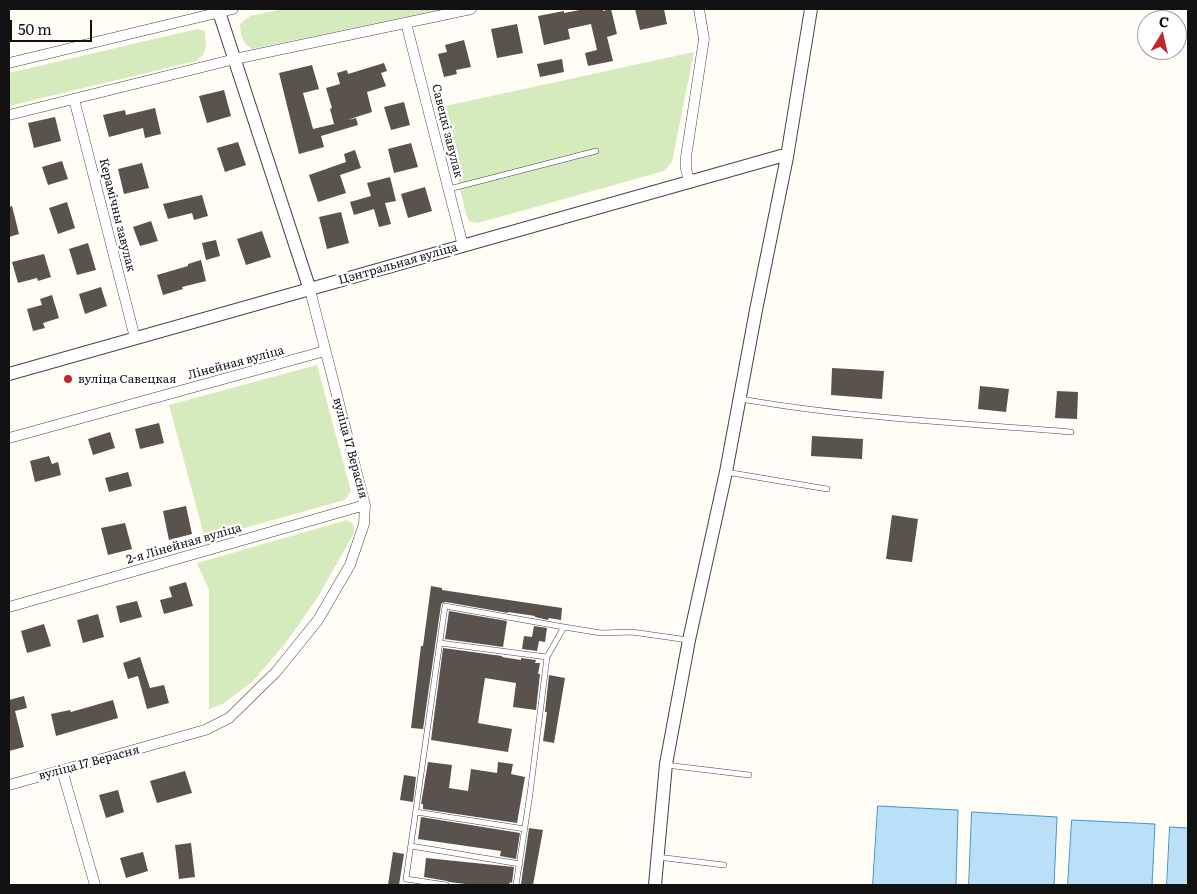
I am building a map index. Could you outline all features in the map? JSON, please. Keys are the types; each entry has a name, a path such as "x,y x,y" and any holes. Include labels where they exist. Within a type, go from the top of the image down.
{"street":[{"path":"9,63 218,10 233,9"},
{"path":"9,115 235,59 472,9"},
{"path":"689,181 686,157 704,39 699,9"},
{"path":"655,885 656,857 666,764 689,640 726,472 787,156 811,9"},
{"name":"вуліца 17 Верасня","path":"9,785 205,730 229,718 276,672 318,620 350,565 364,524 365,505 310,290 218,10"},
{"name":"Савецкі завулак","path":"406,23 463,246"},
{"name":"Керамічны завулак","path":"74,99 135,338"},
{"name":"Цэнтральная вуліца","path":"9,374 689,181 787,156"},
{"name":"Лінейная вуліца","path":"9,438 326,351"},
{"name":"2-я Лінейная вуліца","path":"9,607 365,505"},
{"path":"62,770 95,885"}],"lane":[{"path":"449,189 596,151"},
{"path":"740,399 798,408 1070,432"},
{"path":"726,472 826,490"},
{"path":"446,885 406,879 445,606 602,633 632,632 689,640"},
{"path":"516,885 547,658 564,627"},
{"path":"440,643 547,658"},
{"path":"666,764 749,775"},
{"path":"416,812 525,829"},
{"path":"411,846 520,864"},
{"path":"656,857 724,865"}],"green space":[{"path":"283,9 443,9 252,49 241,35 240,24 250,16"},
{"path":"197,29 205,31 206,44 204,54 196,61 9,106 9,73"},
{"path":"694,52 672,162 664,171 478,223 469,221 441,107"},
{"path":"317,365 351,491 345,500 205,539 169,405"},
{"path":"347,520 354,525 354,533 318,597 285,644 252,682 223,704 209,709 209,590 197,563"}],"water":[{"path":"878,806 958,810 956,885 873,885"},
{"path":"972,812 1057,817 1054,885 969,885"},
{"path":"1072,820 1155,824 1152,885 1068,885"},
{"path":"1170,827 1188,828 1188,885 1167,885"}],"building":[{"path":"585,9 603,9 603,11 611,9 617,34 607,37 613,61 588,66 585,53 597,50 591,24 568,29 570,39 544,45 538,16"},
{"path":"635,9 664,9 667,24 640,30"},
{"path":"517,24 523,53 497,58 491,29"},
{"path":"464,40 471,67 456,70 457,74 444,77 438,54 447,52 445,45"},
{"path":"562,59 564,72 540,77 537,64"},
{"path":"384,63 387,71 381,73 386,86 367,92 372,112 347,120 356,118 358,125 321,136 324,147 299,154 279,73 312,65 319,89 303,93 313,129 334,124 330,109 332,108 326,88 340,84 337,73 347,70 348,74"},
{"path":"224,90 231,116 207,123 199,96"},
{"path":"404,102 410,125 391,130 384,107"},
{"path":"155,108 161,134 145,138 143,128 109,137 103,115 125,110 126,115"},
{"path":"55,117 61,141 34,148 28,123"},
{"path":"238,142 246,165 225,172 217,148"},
{"path":"411,143 418,167 394,173 388,149"},
{"path":"355,150 361,168 340,175 346,193 318,202 309,175 346,162 344,154"},
{"path":"62,161 68,179 48,185 42,167"},
{"path":"142,163 149,188 124,194 118,169"},
{"path":"390,177 396,201 385,203 391,224 379,227 374,209 354,215 350,202 371,196 367,183"},
{"path":"425,187 432,211 408,218 401,194"},
{"path":"202,195 208,216 194,220 192,213 168,219 163,204"},
{"path":"67,202 75,228 58,234 49,208"},
{"path":"12,206 19,234 9,237 9,207"},
{"path":"341,212 349,243 327,249 319,217"},
{"path":"151,221 158,241 140,246 133,227"},
{"path":"262,231 271,257 246,265 237,239"},
{"path":"216,240 220,256 206,260 202,243"},
{"path":"88,243 96,270 77,275 69,249"},
{"path":"44,254 51,277 38,281 37,278 18,283 12,262"},
{"path":"201,260 206,281 182,287 183,289 163,295 157,275"},
{"path":"101,287 107,306 85,314 79,294"},
{"path":"52,295 59,318 43,323 45,328 33,331 27,309 42,305 40,299"},
{"path":"832,368 884,371 882,399 831,395"},
{"path":"980,386 1009,389 1006,412 978,409"},
{"path":"1057,391 1078,392 1077,419 1055,418"},
{"path":"159,423 164,443 140,449 135,429"},
{"path":"110,432 115,448 93,455 88,439"},
{"path":"812,436 863,439 862,459 811,456"},
{"path":"49,456 52,464 58,462 61,475 35,482 30,461"},
{"path":"128,472 132,486 109,492 105,478"},
{"path":"186,506 192,534 169,540 163,511"},
{"path":"892,515 918,519 912,562 886,559"},
{"path":"125,523 132,549 108,555 101,528"},
{"path":"186,582 193,606 164,614 160,600 172,597 169,587"},
{"path":"431,586 442,588 442,590 562,608 561,620 549,618 548,620 535,616 446,602 442,603 423,729 411,728 421,646 423,646"},
{"path":"137,601 142,617 120,623 116,606"},
{"path":"449,611 507,621 503,647 445,639"},
{"path":"98,614 104,637 83,643 77,620"},
{"path":"44,624 51,646 27,653 21,631"},
{"path":"534,626 547,628 545,642 539,641 537,651 522,649 524,636 532,637"},
{"path":"443,648 521,660 521,658 536,660 535,663 540,663 536,710 513,707 516,683 485,678 478,723 512,729 508,752 431,740"},
{"path":"140,657 150,688 164,685 169,703 147,709 138,676 128,679 123,663"},
{"path":"549,675 565,678 554,743 543,741"},
{"path":"24,696 27,708 15,711 24,747 9,751 9,700"},
{"path":"113,700 118,718 56,736 51,714 70,710 71,712"},
{"path":"428,762 452,765 449,788 468,791 471,769 497,773 498,762 513,764 511,774 525,777 517,823 423,809 423,804 421,804"},
{"path":"185,771 192,793 157,803 150,781"},
{"path":"404,775 416,777 413,802 400,800"},
{"path":"118,790 124,812 106,818 99,795"},
{"path":"421,817 520,833 516,859 500,856 501,851 418,839"},
{"path":"529,828 543,830 533,885 521,884"},
{"path":"191,843 195,877 179,879 175,845"},
{"path":"143,852 148,871 126,878 120,858"},
{"path":"393,852 404,854 399,885 388,885"},
{"path":"426,858 514,867 512,883 510,882 509,885 474,885 424,877"}],"place":[{"name":"вуліца Савецкая","path":"68,379"}]}
